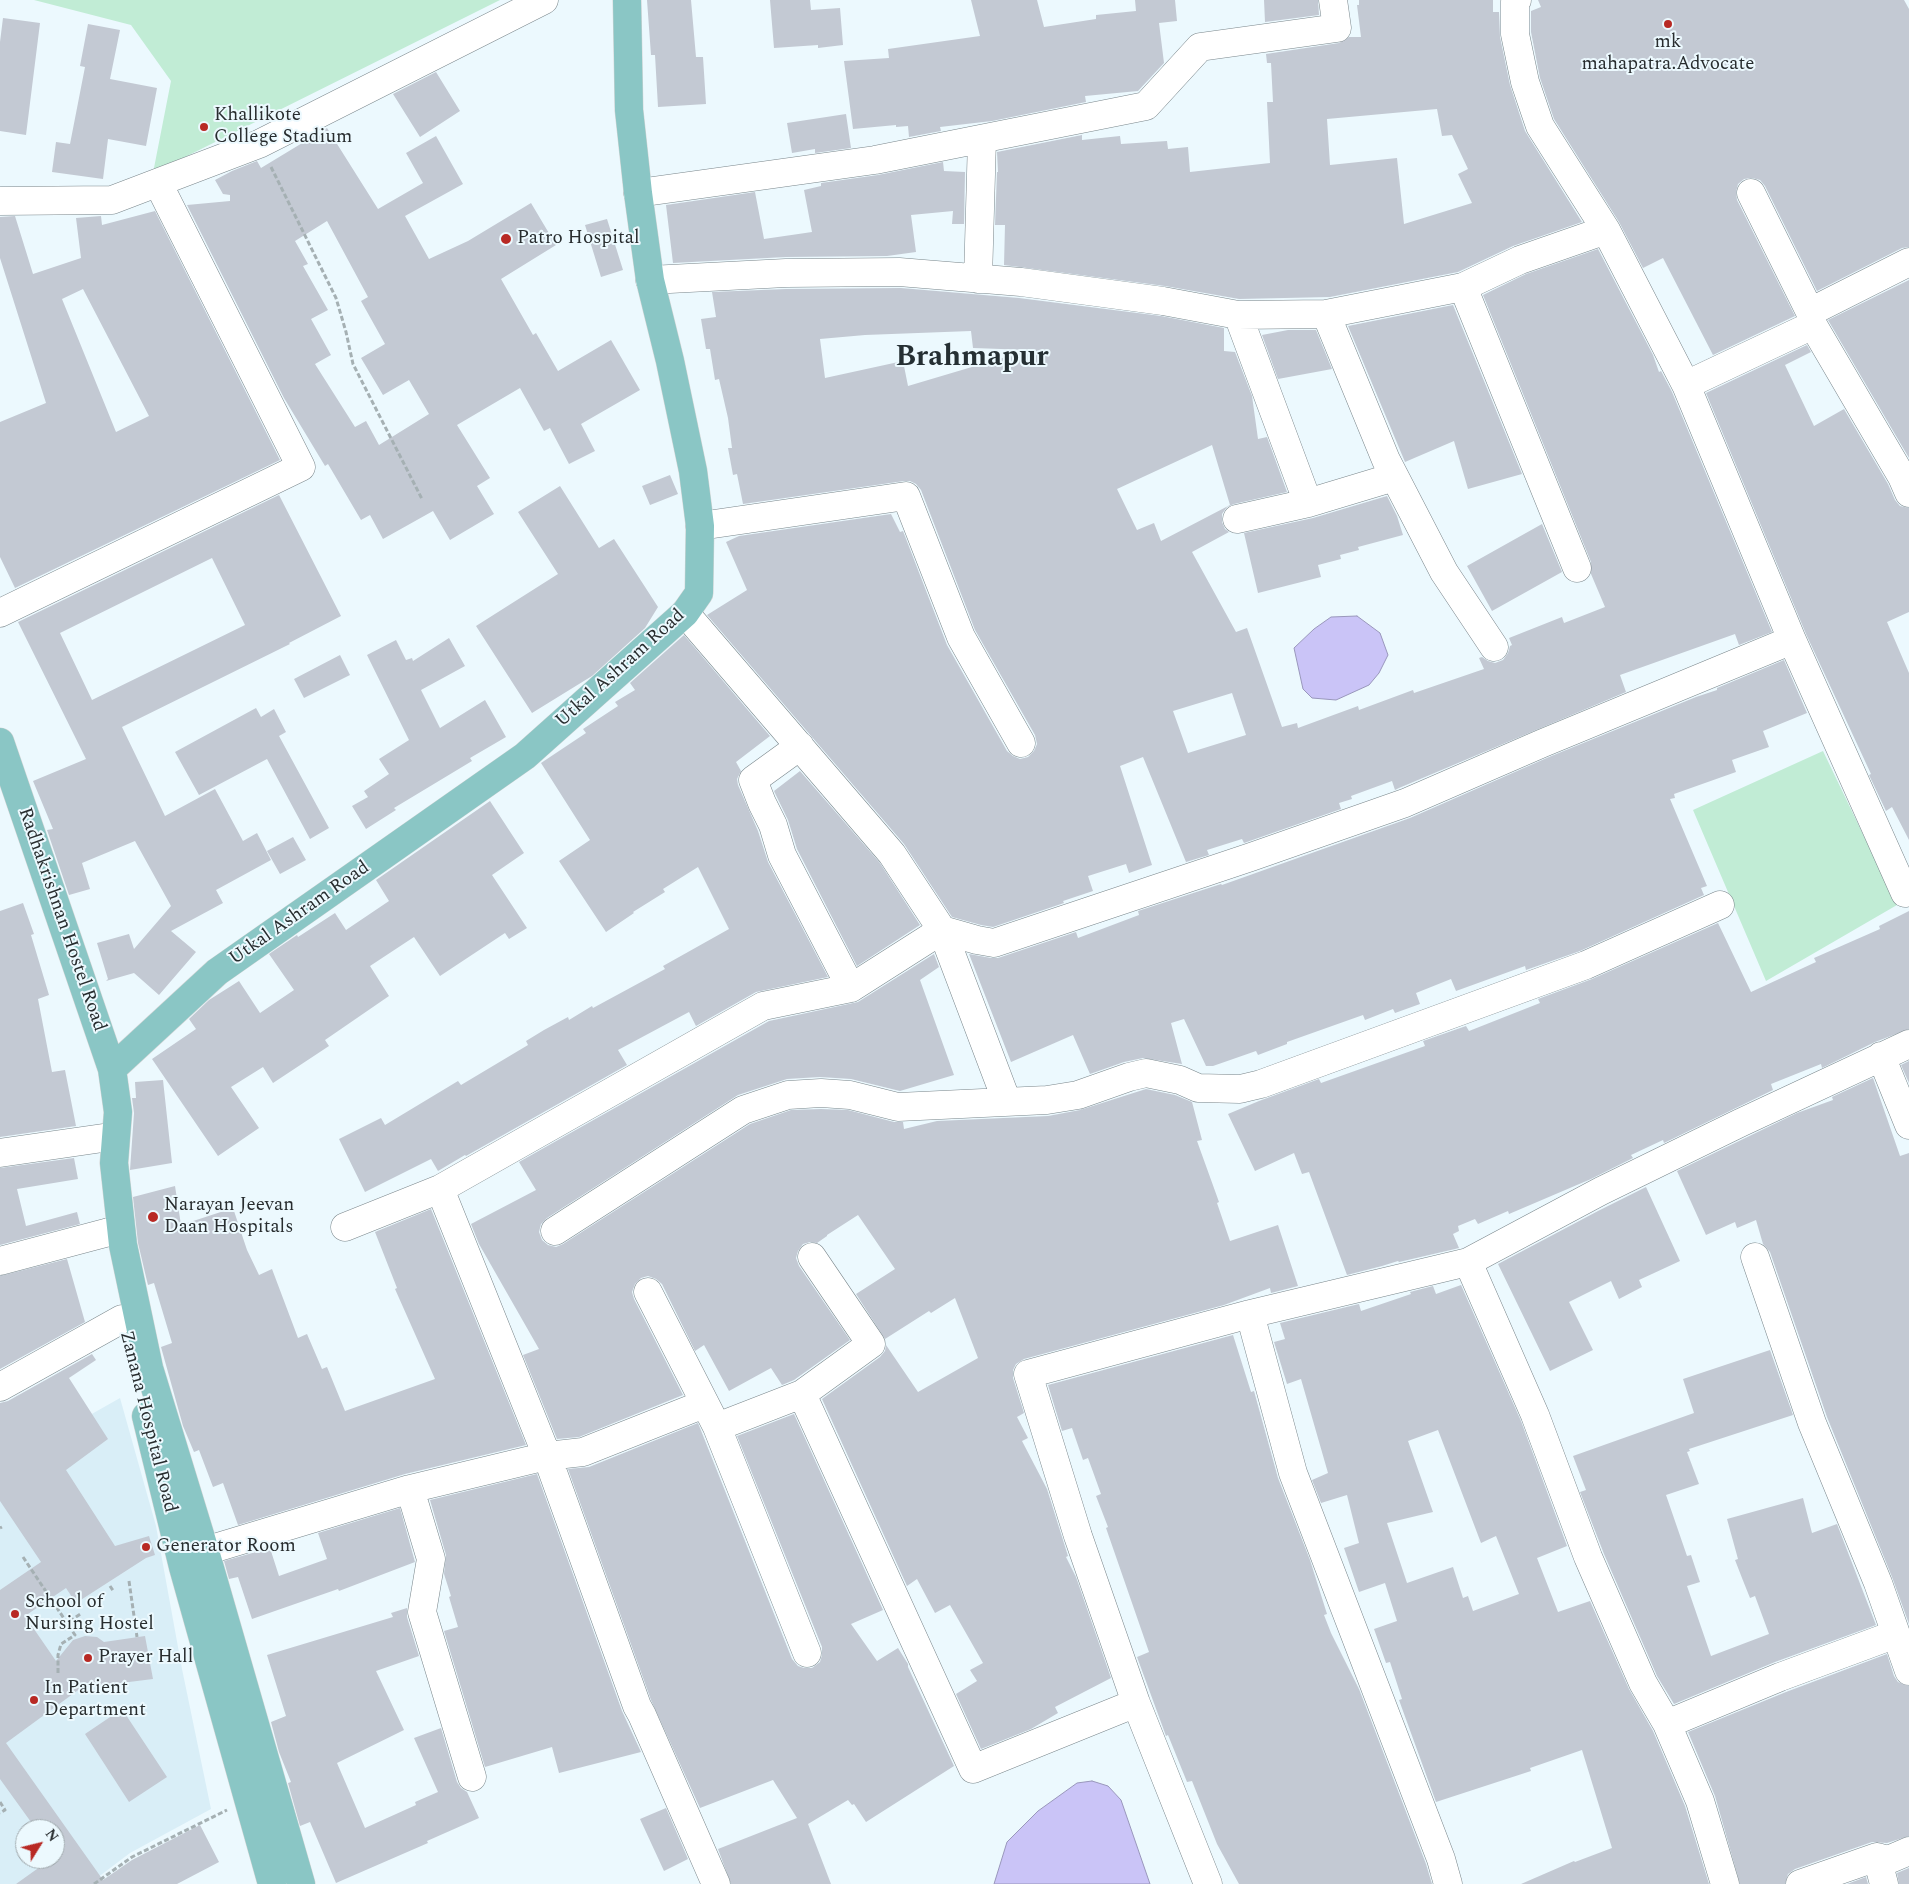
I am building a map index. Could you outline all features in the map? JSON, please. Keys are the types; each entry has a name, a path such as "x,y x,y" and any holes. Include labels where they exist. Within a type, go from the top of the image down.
{"main road":[{"name":"Utkal Ashram Road","path":"112,1069 217,972 525,756 685,613 699,593 700,526 693,472 670,361 650,280 638,193 629,110 627,0"},
{"name":"Radhakrishnan Hostel Road","path":"0,742 112,1069 118,1112 114,1163 123,1245 149,1368 205,1552 301,1884"},
{"name":"Zanana Hospital Road","path":"112,1069 103,1138 109,1232 122,1320 183,1567 272,1884"}],"street":[{"path":"0,201 112,200 259,144 544,0"},
{"path":"638,193 875,160 1146,106 1200,47 1337,28 1333,0"},
{"path":"1518,0 1515,2 1515,34 1526,82 1540,126 1606,230 1686,385 1792,640 1905,893 1909,891"},
{"path":"978,279 982,139"},
{"path":"0,613 301,467 158,183"},
{"path":"1751,193 1812,318 1902,477 1909,493"},
{"path":"650,280 786,273 899,272 1021,282 1163,301 1238,315 1326,314 1463,286 1520,260 1606,230"},
{"path":"1686,385 1812,318 1909,262"},
{"path":"1463,286 1577,568"},
{"path":"1326,314 1394,477 1444,572 1494,647"},
{"path":"1238,315 1308,503"},
{"path":"1237,519 1308,503 1394,477"},
{"path":"700,526 906,496 960,637 1021,743"},
{"path":"685,613 892,854 942,930 1007,1102"},
{"path":"345,1227 440,1189 763,1006 850,988 942,930 994,943 1251,857 1405,803 1542,743 1792,640"},
{"path":"800,746 753,780 773,825 782,855 850,988"},
{"path":"555,1231 743,1110 788,1094 821,1092 850,1095 898,1107 1047,1100 1078,1095 1146,1073 1180,1080 1198,1088 1240,1089 1261,1084 1586,965 1720,905"},
{"path":"1208,1884 1136,1703 1078,1536 1028,1374 1250,1314 1468,1262 1601,1191 1909,1044"},
{"path":"1881,1056 1909,1125"},
{"path":"0,1154 103,1138"},
{"path":"440,1189 548,1456 637,1706 716,1884"},
{"path":"0,1261 109,1232"},
{"path":"717,1427 802,1394 871,1344 812,1257"},
{"path":"1755,1257 1812,1423 1878,1583 1909,1671"},
{"path":"1468,1262 1535,1416 1592,1566 1643,1683 1667,1724 1700,1801 1725,1884"},
{"path":"648,1292 717,1427 807,1653"},
{"path":"1250,1314 1293,1473 1441,1860 1448,1884"},
{"path":"0,1387 122,1320"},
{"path":"802,1394 973,1769 1136,1703"},
{"path":"205,1552 410,1489 548,1456 583,1452 704,1404"},
{"path":"410,1489 431,1559 422,1612 472,1778"},
{"path":"1667,1724 1780,1677 1896,1634"},
{"path":"1800,1884 1877,1857 1888,1860 1909,1851"},
{"path":"1877,1857 1884,1884"}],"path":[{"path":"259,144 336,298 353,364 422,499"},
{"path":"23,1558 75,1635 61,1644 58,1655 58,1673"},
{"path":"129,1581 137,1637"},
{"path":"110,1586 114,1592"},
{"path":"67,1622 82,1613"},
{"path":"68,1639 73,1640"},
{"path":"94,1884 132,1857 247,1800"},
{"path":"0,1802 5,1810 0,1813"}],"shaded area":[{"path":"1357,616 1380,633 1388,655 1379,673 1369,685 1336,700 1312,698 1303,689 1294,648 1314,629 1331,617"},
{"path":"120,1398 156,1526 182,1669 211,1809 130,1853 89,1884 0,1884 0,1466"},
{"path":"1092,1781 1108,1786 1121,1800 1150,1884 994,1884 1007,1842 1038,1811 1077,1783"}],"green space":[{"name":"Khallikote College Stadium","path":"34,0 500,0 153,173 171,81 131,25"},
{"path":"1823,751 1897,905 1766,981 1693,810"}],"building":[{"path":"647,0 691,0 696,57 703,57 706,104 658,107 655,55 651,55"},
{"path":"770,0 810,0 811,10 840,8 843,45 818,48 818,45 774,48"},
{"path":"971,0 1037,0 1044,27 1096,19 1096,15 1136,11 1135,0 1175,0 1177,21 1159,23 1164,63 1138,91 1085,96 1086,102 992,121 940,127 941,131 909,137 908,126 896,127 896,125 853,129 844,61 889,58 888,49 980,36"},
{"path":"1264,0 1318,0 1319,15 1265,22"},
{"path":"1359,0 1493,0 1493,12 1499,12 1500,37 1510,85 1525,131 1582,222 1513,246 1458,272 1330,297 1239,299 1165,286 1004,265 1005,225 995,225 998,172 997,152 1082,135 1082,140 1120,136 1121,144 1167,141 1168,149 1188,147 1190,172 1270,163 1267,102 1273,102 1271,63 1267,63 1266,54 1339,43 1349,37 1361,37 1357,5 1359,5","holes":["1437,109 1442,136 1452,135 1468,169 1458,174 1472,203 1404,224 1397,158 1330,165 1327,119"]},
{"path":"1538,0 1904,0 1909,9 1909,247 1902,248 1817,291 1765,186 1760,180 1744,179 1738,184 1737,200 1795,316 1713,355 1663,258 1643,268 1619,222 1554,119 1540,78 1531,32 1531,11 1541,7"},
{"path":"3,18 40,23 26,135 0,131 0,42"},
{"path":"88,24 120,30 110,79 157,88 146,146 108,139 103,179 52,172 56,142 70,144 85,67 80,66"},
{"path":"436,72 460,111 420,137 393,94"},
{"path":"846,114 851,148 815,153 815,149 792,153 787,123"},
{"path":"327,128 378,209 423,183 406,153 436,136 463,184 405,216 429,259 468,241 531,203 556,245 501,279 533,335 536,333 558,371 611,340 640,390 581,424 595,451 569,464 550,428 544,431 520,388 457,425 490,478 477,486 494,514 450,540 433,511 383,539 370,515 361,520 328,464 325,466 284,398 187,205 230,201 230,195 223,194 215,180 257,161 261,168","holes":["327,221 368,297 361,301 385,344 361,358 383,395 409,380 429,414 379,445 366,421 355,427 315,364 331,355 311,319 328,310 303,266 308,264 295,241"]},
{"path":"943,162 944,171 965,172 964,224 952,224 953,211 911,215 916,252 887,256 786,257 673,263 666,205 755,192 764,239 812,232 804,190 821,186 821,183 878,175"},
{"path":"155,211 280,460 15,588 0,557 0,422 46,403 0,258 0,217 15,216 33,274 81,258 76,218 101,216 102,225","holes":["83,289 149,416 116,432 62,299"]},
{"path":"607,219 623,270 601,277 585,225"},
{"path":"1598,249 1653,355 1659,372 1661,371 1672,392 1772,632 1739,645 1735,634 1620,675 1626,692 1395,790 1392,781 1351,796 1352,799 1339,803 1341,809 1244,843 1242,839 1207,850 1209,855 1186,862 1143,757 1120,766 1152,865 1129,873 1126,864 1088,876 1093,891 993,927 952,917 904,844 707,615 747,590 726,542 739,536 891,514 900,532 903,531 947,645 1007,751 1020,759 1028,757 1034,751 1037,744 1035,735 975,630 921,490 916,484 904,481 743,504 737,474 733,475 728,448 732,448 728,418 719,379 715,380 710,349 706,349 701,319 716,317 712,292 901,288 1019,298 1161,316 1224,328 1224,351 1235,352 1252,396 1258,439 1267,437 1287,492 1227,507 1222,514 1222,522 1225,529 1229,532 1192,552 1236,632 1247,628 1282,727 1297,723 1298,728 1358,706 1359,710 1413,690 1414,693 1484,669 1479,658 1482,657 1495,663 1503,660 1512,645 1509,638 1562,617 1564,623 1605,607 1591,574 1591,562 1483,295 1526,274","holes":["971,331 973,348 1029,350 908,386 903,361 825,378 820,339 865,335","1212,445 1230,505 1161,541 1154,523 1137,530 1117,489","1232,693 1246,735 1188,753 1173,711"]},
{"path":"1909,280 1909,458 1828,320"},
{"path":"1453,305 1522,474 1468,489 1454,441 1405,462 1348,326"},
{"path":"1288,330 1316,330 1332,369 1278,379 1262,335"},
{"path":"1807,345 1811,352 1785,365 1814,426 1844,409 1888,484 1895,500 1900,506 1909,508 1909,612 1887,622 1909,673 1909,840 1892,807 1886,811 1869,775 1871,774 1806,634 1706,393"},
{"path":"670,475 678,494 650,505 642,486"},
{"path":"560,486 599,548 614,539 658,607 645,628 592,676 532,713 476,626 558,574 518,512"},
{"path":"279,495 341,616 290,644 122,727 165,816 215,789 243,841 257,833 271,860 216,890 223,903 171,931 196,952 159,995 134,973 106,981 108,979 97,943 129,934 134,949 171,906 135,841 82,863 90,889 69,895 47,830 53,829 33,781 86,759 18,622","holes":["212,558 245,625 92,700 60,633"]},
{"path":"1387,496 1397,516 1403,535 1358,547 1359,550 1340,555 1341,559 1318,565 1321,577 1258,593 1244,533 1313,518"},
{"path":"1542,524 1562,572 1492,611 1467,566"},
{"path":"684,635 770,736 736,762 741,771 737,779 738,785 758,831 768,862 828,977 756,992 696,1026 689,1012 618,1050 627,1065 466,1156 438,1171 431,1159 365,1192 339,1139 381,1118 385,1125 458,1081 461,1085 528,1045 526,1041 544,1030 568,1017 569,1020 592,1006 593,1008 665,969 663,966 729,929 698,867 663,889 665,892 606,932 559,861 590,840 541,763 586,733 583,729 618,706 615,702 635,690 630,683"},
{"path":"449,638 465,666 421,690 440,728 485,700 506,737 470,758 472,761 394,808 396,810 366,829 352,806 368,797 364,791 389,774 379,759 409,740 367,655 396,640 406,660 412,658 413,661"},
{"path":"340,655 350,675 304,698 294,679"},
{"path":"1784,660 1807,713 1763,731 1769,747 1732,760 1736,772 1674,794 1675,798 1670,799 1707,886 1701,888 1704,895 1580,951 1526,970 1525,966 1456,991 1451,979 1416,993 1420,1004 1395,1013 1393,1009 1365,1020 1363,1015 1287,1042 1287,1044 1258,1055 1256,1051 1213,1066 1206,1066 1184,1019 1171,1023 1182,1064 1143,1058 1124,1062 1090,1074 1073,1035 1011,1062 969,954 998,958 1076,932 1078,938 1139,915 1138,911 1222,885 1410,818 1549,757 1717,690 1717,688"},
{"path":"256,708 261,717 274,709 286,732 279,736 329,828 310,839 267,759 199,795 175,752"},
{"path":"800,771 880,863 920,925 857,966 797,849 788,820 774,791"},
{"path":"490,801 524,853 492,875 527,928 509,939 505,933 440,976 414,937 370,966 389,996 325,1040 329,1046 273,1083 263,1067 231,1087 259,1128 218,1156 152,1059 196,1029 189,1019 209,1000 239,981 260,1013 294,990 269,954 335,913 346,930 389,901 376,880"},
{"path":"293,837 306,860 280,874 267,851"},
{"path":"23,903 34,934 31,935 49,995 38,999 52,1072 65,1070 76,1126 0,1137 0,911"},
{"path":"1909,911 1909,1029 1875,1042 1822,1068 1821,1064 1771,1084 1773,1090 1664,1143 1663,1140 1631,1155 1633,1158 1591,1179 1509,1214 1508,1211 1478,1224 1475,1219 1458,1226 1459,1231 1453,1234 1459,1248 1398,1261 1347,1275 1309,1172 1302,1174 1294,1153 1255,1171 1228,1114 1319,1079 1321,1083 1425,1046 1423,1041 1466,1026 1469,1031 1540,1003 1538,999 1592,979 1718,923 1751,992 1816,962 1814,958 1880,929 1879,926"},
{"path":"934,954 939,967 920,980 954,1075 900,1091 851,1079 820,1077 787,1079 738,1095 547,1218 541,1224 539,1232 542,1240 548,1245 556,1247 563,1244 750,1124 791,1110 848,1110 894,1122 903,1122 904,1129 937,1121 1048,1116 1080,1110 1146,1089 1175,1095 1192,1102 1202,1140 1197,1141 1219,1202 1217,1203 1230,1241 1278,1225 1298,1286 1271,1293 1270,1288 1224,1305 1024,1359 1016,1364 1013,1370 1013,1378 1024,1413 1017,1417 1028,1438 1022,1441 1047,1489 1068,1556 1066,1557 1076,1577 1111,1678 1055,1707 1058,1713 1031,1729 981,1749 956,1694 977,1681 970,1670 983,1663 950,1605 935,1613 917,1579 907,1586 822,1399 880,1357 885,1351 886,1345 918,1392 978,1358 955,1298 931,1313 929,1311 885,1339 856,1294 895,1269 858,1215 817,1243 803,1244 796,1258 799,1266 850,1340 794,1380 782,1385 771,1368 729,1391 704,1345 695,1351 662,1284 648,1276 641,1278 635,1284 632,1292 634,1299 683,1395 579,1437 557,1439 523,1355 539,1349 479,1244 471,1224 536,1190 519,1162 769,1021 858,1002"},
{"path":"1909,1061 1909,1083 1901,1065"},
{"path":"1873,1078 1900,1156 1909,1153 1909,1624 1892,1577 1827,1417 1770,1252 1763,1244 1756,1220 1737,1228 1735,1222 1706,1235 1677,1171 1797,1113 1833,1100 1832,1097"},
{"path":"163,1080 172,1163 130,1170 134,1113 132,1098 136,1098 135,1082"},
{"path":"74,1158 78,1179 17,1189 26,1226 77,1212 80,1224 0,1245 0,1168"},
{"path":"175,1186 181,1225 233,1208 247,1250 259,1275 272,1269 298,1338 307,1334 322,1369 327,1367 345,1411 435,1379 395,1289 397,1288 375,1232 431,1209 526,1445 405,1474 238,1525 223,1483 213,1487 199,1450 194,1452 183,1426 161,1347 172,1343 154,1283 148,1285 138,1243 133,1197"},
{"path":"1646,1187 1680,1261 1639,1280 1642,1287 1619,1299 1611,1281 1569,1302 1593,1350 1550,1371 1498,1264"},
{"path":"67,1259 85,1322 0,1369 0,1276"},
{"path":"1461,1285 1521,1421 1567,1546 1537,1558 1558,1612 1590,1601 1629,1689 1653,1731 1685,1806 1709,1884 1521,1884 1574,1861 1612,1848 1582,1750 1530,1768 1531,1771 1436,1802 1399,1700 1402,1699 1390,1662 1386,1663 1374,1629 1397,1621 1385,1583 1359,1592 1344,1548 1359,1543 1347,1495 1321,1503 1312,1480 1328,1473 1301,1379 1287,1384 1274,1342 1285,1339 1280,1323 1359,1304 1361,1311 1411,1294 1410,1292 1433,1286 1436,1294","holes":["1438,1430 1481,1543 1496,1536 1519,1594 1473,1611 1468,1596 1463,1598 1453,1567 1407,1583 1387,1523 1433,1512 1408,1441"]},
{"path":"1233,1335 1251,1392 1254,1391 1278,1478 1310,1560 1327,1614 1324,1615 1359,1689 1432,1884 1239,1884 1217,1844 1192,1781 1187,1782 1168,1735 1166,1736 1137,1657 1149,1652 1096,1496 1101,1494 1088,1458 1083,1460 1072,1428 1062,1431 1048,1385"},
{"path":"1770,1350 1793,1415 1689,1449 1690,1451 1687,1452 1699,1484 1666,1495 1687,1556 1691,1555 1700,1582 1687,1586 1711,1656 1769,1634 1755,1596 1750,1598 1735,1560 1738,1559 1727,1519 1803,1498 1812,1533 1837,1524 1876,1625 1775,1662 1674,1704 1657,1676 1604,1554 1580,1492 1586,1490 1573,1456 1694,1413 1683,1379"},
{"path":"92,1354 96,1360 69,1378 108,1439 66,1470 115,1546 149,1536 155,1555 146,1558 76,1603 66,1588 25,1616 56,1661 73,1640 85,1636 97,1637 104,1642 145,1636 153,1679 81,1688 6,1743 60,1819 29,1819 0,1779 0,1590 41,1562 0,1501 0,1403 8,1401"},
{"path":"794,1414 883,1610 851,1624 877,1661 898,1648 908,1664 954,1766 866,1822 854,1804 852,1805 848,1800 808,1824 831,1884 731,1884 718,1849 797,1818 773,1780 700,1808 651,1700 568,1469 589,1467 698,1423 792,1659 798,1666 812,1668 820,1662 822,1647 737,1436"},
{"path":"537,1474 622,1711 641,1752 559,1773 552,1747 485,1767 444,1631 458,1627 444,1574 446,1555 430,1500"},
{"path":"400,1508 415,1562 339,1591 338,1589 252,1619 238,1577 229,1579 224,1561 270,1548 279,1576 327,1559 318,1533"},
{"path":"407,1608 407,1617 419,1656 376,1671 404,1730 337,1763 365,1828 416,1805 415,1802 438,1792 414,1738 441,1728 457,1782 467,1792 479,1818 427,1841 428,1843 336,1883 310,1822 300,1826 288,1783 291,1782 279,1752 271,1722 286,1716 267,1655 393,1617 391,1613"},
{"path":"1887,1654 1894,1676 1898,1682 1909,1686 1909,1836 1887,1843 1872,1842 1795,1869 1788,1874 1785,1884 1740,1884 1715,1796 1688,1732"},
{"path":"122,1709 167,1777 129,1802 85,1734"},
{"path":"666,1808 688,1859 664,1871 640,1819"},
{"path":"200,1825 219,1862 177,1884 16,1884 37,1869 65,1869 65,1826 103,1880 132,1860"},
{"path":"1909,1868 1909,1884 1899,1884 1897,1873"},
{"path":"1866,1877 1868,1884 1847,1884"}],"place":[{"name":"mk mahapatra.Advocate","path":"1668,24"},
{"name":"Khallikote College Stadium","path":"204,127"},
{"name":"Patro Hospital","path":"506,239"},
{"name":"Narayan Jeevan Daan Hospitals","path":"153,1217"},
{"name":"Generator Room","path":"146,1547"},
{"name":"School of Nursing Hostel","path":"15,1614"},
{"name":"Prayer Hall","path":"88,1658"},
{"name":"In Patient Department","path":"34,1700"}],"district":[{"name":"Brahmapur","path":"972,359"}]}
